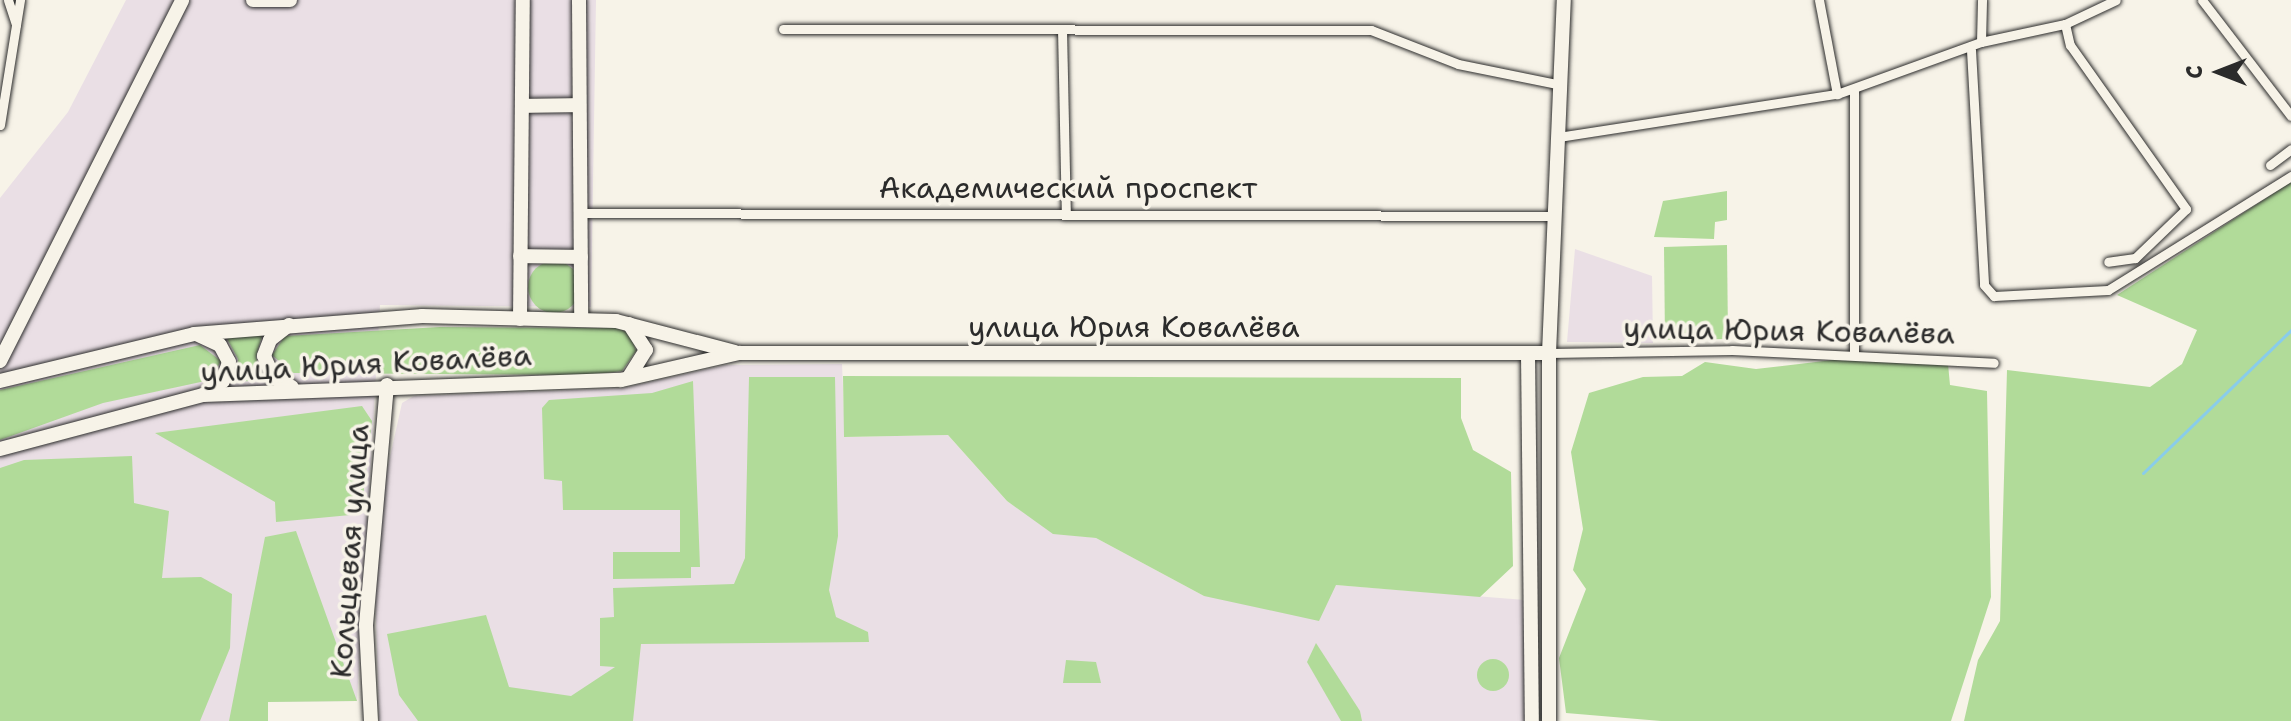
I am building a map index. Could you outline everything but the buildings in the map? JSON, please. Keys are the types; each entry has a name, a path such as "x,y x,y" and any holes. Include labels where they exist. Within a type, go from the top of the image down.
{"main road":[{"path":"0,361 182,0"},
{"path":"253,0 290,0"},
{"path":"520,319 523,0"},
{"path":"579,0 581,320"},
{"path":"1549,721 1549,353 1564,0"},
{"path":"522,106 579,105"},
{"path":"520,256 581,257"},
{"name":"улица Юрия Ковалёва","path":"0,381 194,334 291,325 581,320 628,323 739,353"},
{"path":"621,380 645,359 645,342 628,323"},
{"path":"291,325 270,340 264,356 274,378 293,387"},
{"path":"194,334 220,345 229,362 223,381 203,395"},
{"name":"улица Юрия Ковалёва","path":"0,449 203,395 293,387 621,380 739,353 1528,353"},
{"path":"1532,721 1533,566 1528,353 1549,353"},
{"name":"Кольцевая улица","path":"371,721 366,625 387,385"},
{"path":"1533,566 1550,567"}],"street":[{"path":"8,0 19,32"},
{"path":"0,125 19,32 20,0"},
{"path":"1819,0 1837,94"},
{"path":"1981,42 1982,0"},
{"path":"1558,137 1837,94 1971,50 1981,42 2065,24 2116,0"},
{"path":"2202,0 2291,116"},
{"path":"2065,24 2070,45 2186,209 2135,258 2108,262"},
{"path":"783,29 1371,30 1458,64 1561,85"},
{"path":"1062,29 1066,215"},
{"path":"1971,50 1984,285 1994,296 2108,290 2291,176"},
{"path":"1854,89 1854,353"},
{"path":"2270,165 2291,149"},
{"name":"Академический проспект","path":"580,213 1555,216"},
{"name":"улица Юрия Ковалёва","path":"1549,353 1854,353 1994,363"}],"shaded area":[{"path":"126,0 596,0 591,307 380,305 357,701 268,702 268,721 0,721 0,198 68,112"},
{"path":"1575,249 1652,276 1653,343 1567,342"},
{"path":"842,364 845,437 948,435 1007,501 1053,533 1096,538 1204,596 1336,585 1525,600 1525,721 379,721 375,586 383,488 402,403 414,396 623,388 725,365"}],"green space":[{"path":"2291,182 2291,721 1964,721 1978,660 2000,621 2007,370 2150,387 2182,364 2197,330 2117,295"},
{"path":"1727,191 1727,220 1715,222 1714,239 1654,237 1663,201"},
{"path":"1727,245 1728,339 1665,340 1664,247"},
{"path":"554,261 572,269 580,287 572,305 554,313 536,305 528,287 536,269"},
{"path":"440,327 616,328 630,333 636,351 622,371 589,375 293,373 272,355 285,336"},
{"path":"263,332 256,357 263,380 235,382 238,359 225,335"},
{"path":"200,345 221,361 210,380 103,403 0,440 0,390"},
{"path":"1858,357 1948,364 1950,385 1987,391 1991,597 1951,721 1661,721 1566,713 1559,658 1586,589 1573,570 1583,529 1571,452 1589,393 1643,377 1682,376 1705,362 1756,369"},
{"path":"843,376 1461,378 1461,418 1473,450 1511,472 1513,566 1480,597 1336,585 1319,621 1204,596 1096,538 1053,534 1007,501 948,435 844,437"},
{"path":"749,377 835,377 838,536 829,590 836,617 868,632 869,642 641,644 633,721 418,721 399,695 387,634 486,615 509,687 571,696 615,667 600,666 600,618 614,617 613,588 734,584 745,558"},
{"path":"693,381 700,567 691,567 691,578 613,579 613,552 680,552 680,510 563,510 562,481 544,479 542,408 549,400 652,393"},
{"path":"362,406 372,421 361,514 276,522 275,502 155,433"},
{"path":"132,456 134,503 169,511 162,578 201,577 232,594 230,648 200,721 0,721 0,468 24,460"},
{"path":"296,531 357,701 268,702 268,721 229,721 265,537"},
{"path":"1316,643 1360,711 1362,721 1341,721 1307,662"},
{"path":"1493,659 1505,663 1509,675 1505,687 1493,691 1481,687 1477,675 1481,663"},
{"path":"1066,660 1096,662 1101,683 1063,683"}],"waterway":[{"path":"2143,473 2291,330"}]}
